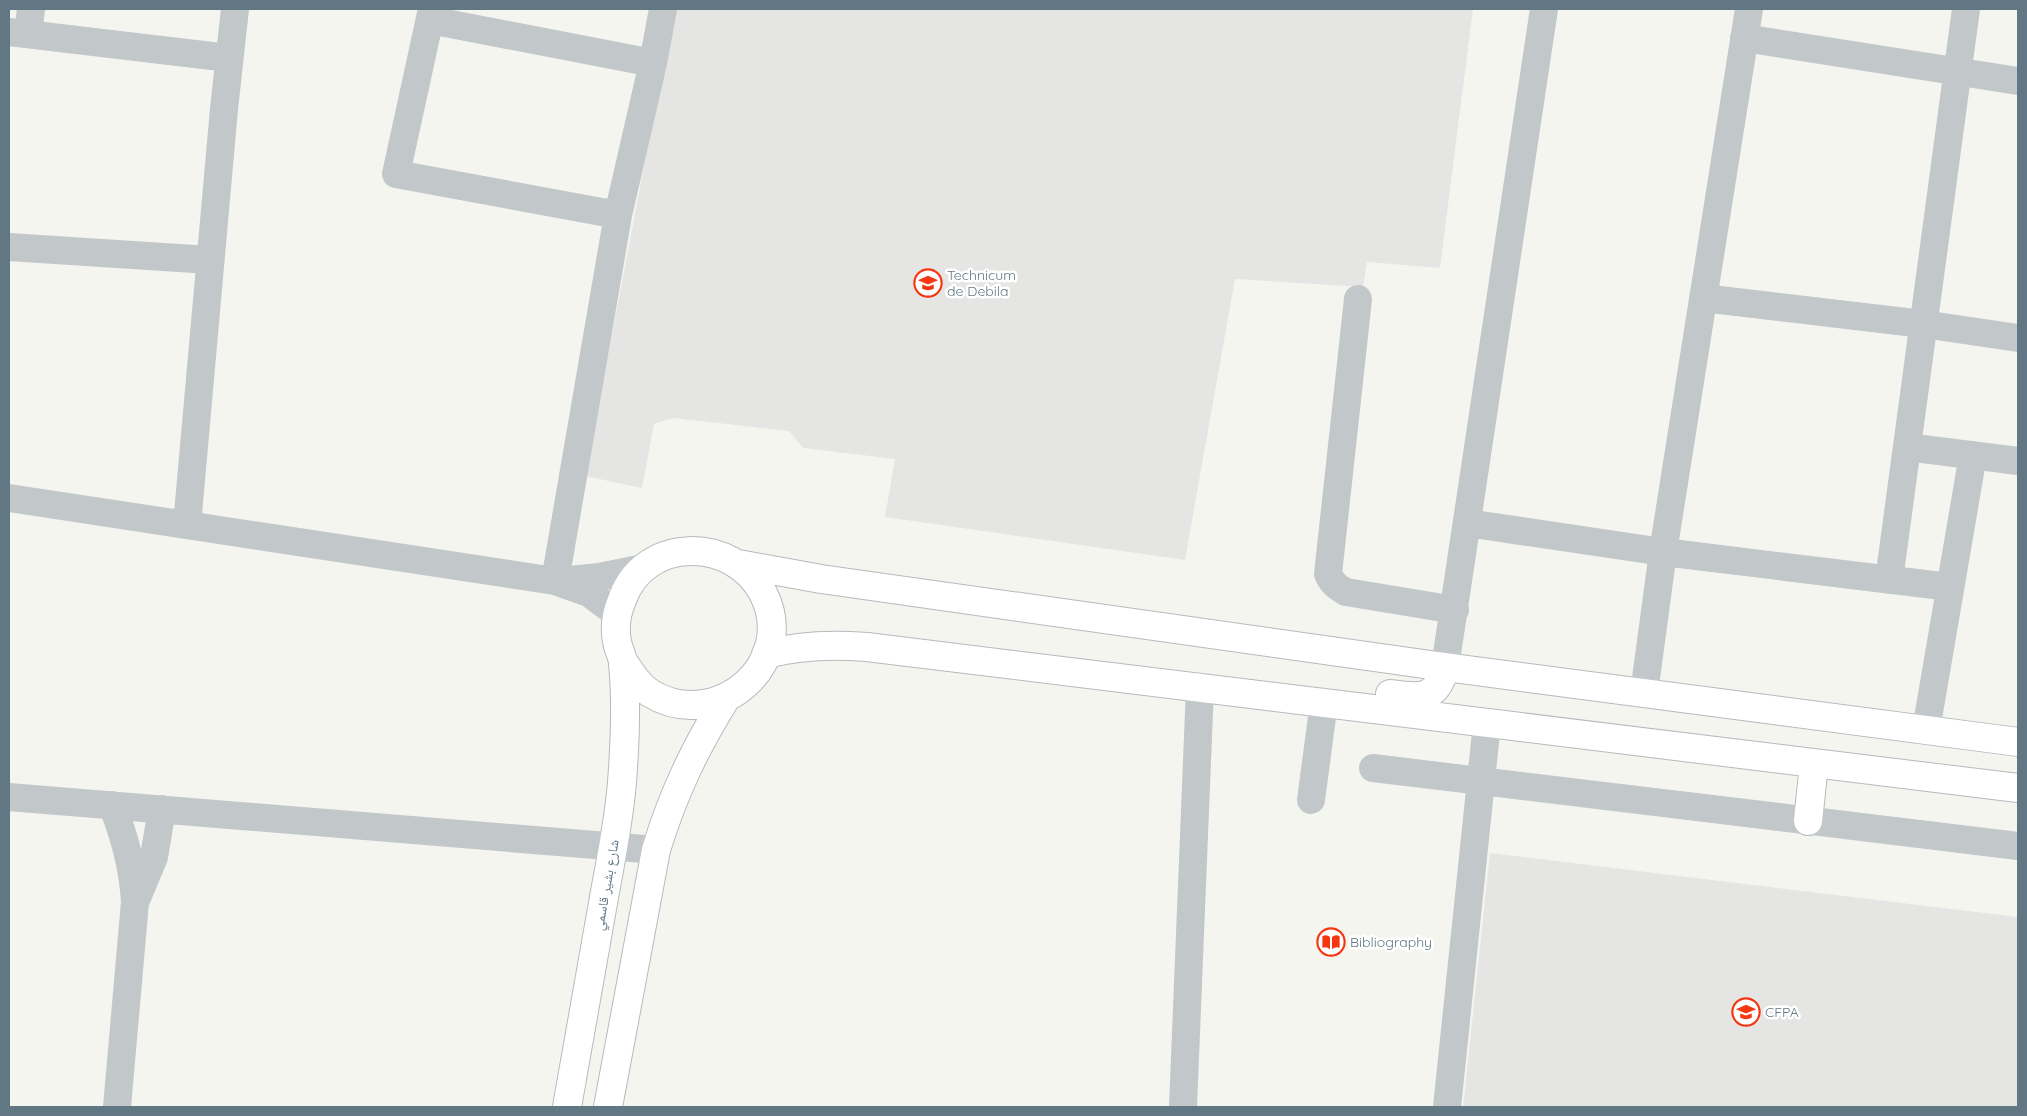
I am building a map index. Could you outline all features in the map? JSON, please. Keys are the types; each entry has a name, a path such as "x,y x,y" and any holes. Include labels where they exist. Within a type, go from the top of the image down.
{"main road":[{"path":"700,550 720,554 738,564 753,577 764,594 770,614 771,634 766,654 757,672 744,687 726,698 707,704 686,706 667,701 649,692 634,678 623,661 618,646 617,614 622,596 632,581 644,568 661,557 680,551 700,550"},
{"path":"738,564 821,579 1445,667 2018,742"},
{"path":"766,654 817,644 867,647 2018,788"},
{"name":"شارع بشير قاسمي","path":"568,1107 622,785 625,742 623,661"},
{"path":"1242,692 1256,685 1272,681 1289,680 1415,698 1432,692 1438,686 1445,667"},
{"path":"608,1107 656,850 669,810 685,771 704,734 726,698"},
{"path":"1808,821 1814,764"},
{"path":"1979,782 1996,772 2018,770"}],"street":[{"path":"187,525 210,260 235,9"},
{"path":"554,581 618,215 653,63 662,9"},
{"path":"1445,667 1544,9"},
{"path":"1644,693 1663,552 1749,9"},
{"path":"1889,580 1966,9"},
{"path":"618,215 396,174 431,14 653,63"},
{"path":"22,25 229,58"},
{"path":"1744,38 2018,81"},
{"path":"9,246 210,260"},
{"path":"1703,298 1923,324 2018,338"},
{"path":"1358,299 1328,574 1338,588 1346,592 1455,610"},
{"path":"1906,447 2018,461"},
{"path":"1926,730 1973,455"},
{"path":"9,498 554,581 589,593 617,614"},
{"path":"1467,523 1663,552 1950,587"},
{"path":"554,581 599,577 644,568"},
{"path":"1182,1107 1200,688"},
{"path":"1312,800 1324,702"},
{"path":"1447,1107 1487,723"},
{"path":"1373,768 2018,846"},
{"path":"9,797 656,850"},
{"path":"112,805 129,852 134,877 135,902 117,1107"},
{"path":"135,902 154,857 162,809"}],"shaded area":[{"name":"Technicum de Debila","path":"674,9 1473,9 1440,268 1367,262 1363,287 1235,279 1185,560 885,517 895,459 803,448 789,431 673,418 654,424 642,488 585,476"},
{"name":"CFPA","path":"1490,853 2018,917 2018,1107 1463,1107"}],"place":[{"name":"Technicum de Debila","path":"928,283"},
{"name":"Bibliography","path":"1331,942"},
{"name":"CFPA","path":"1746,1012"}]}
